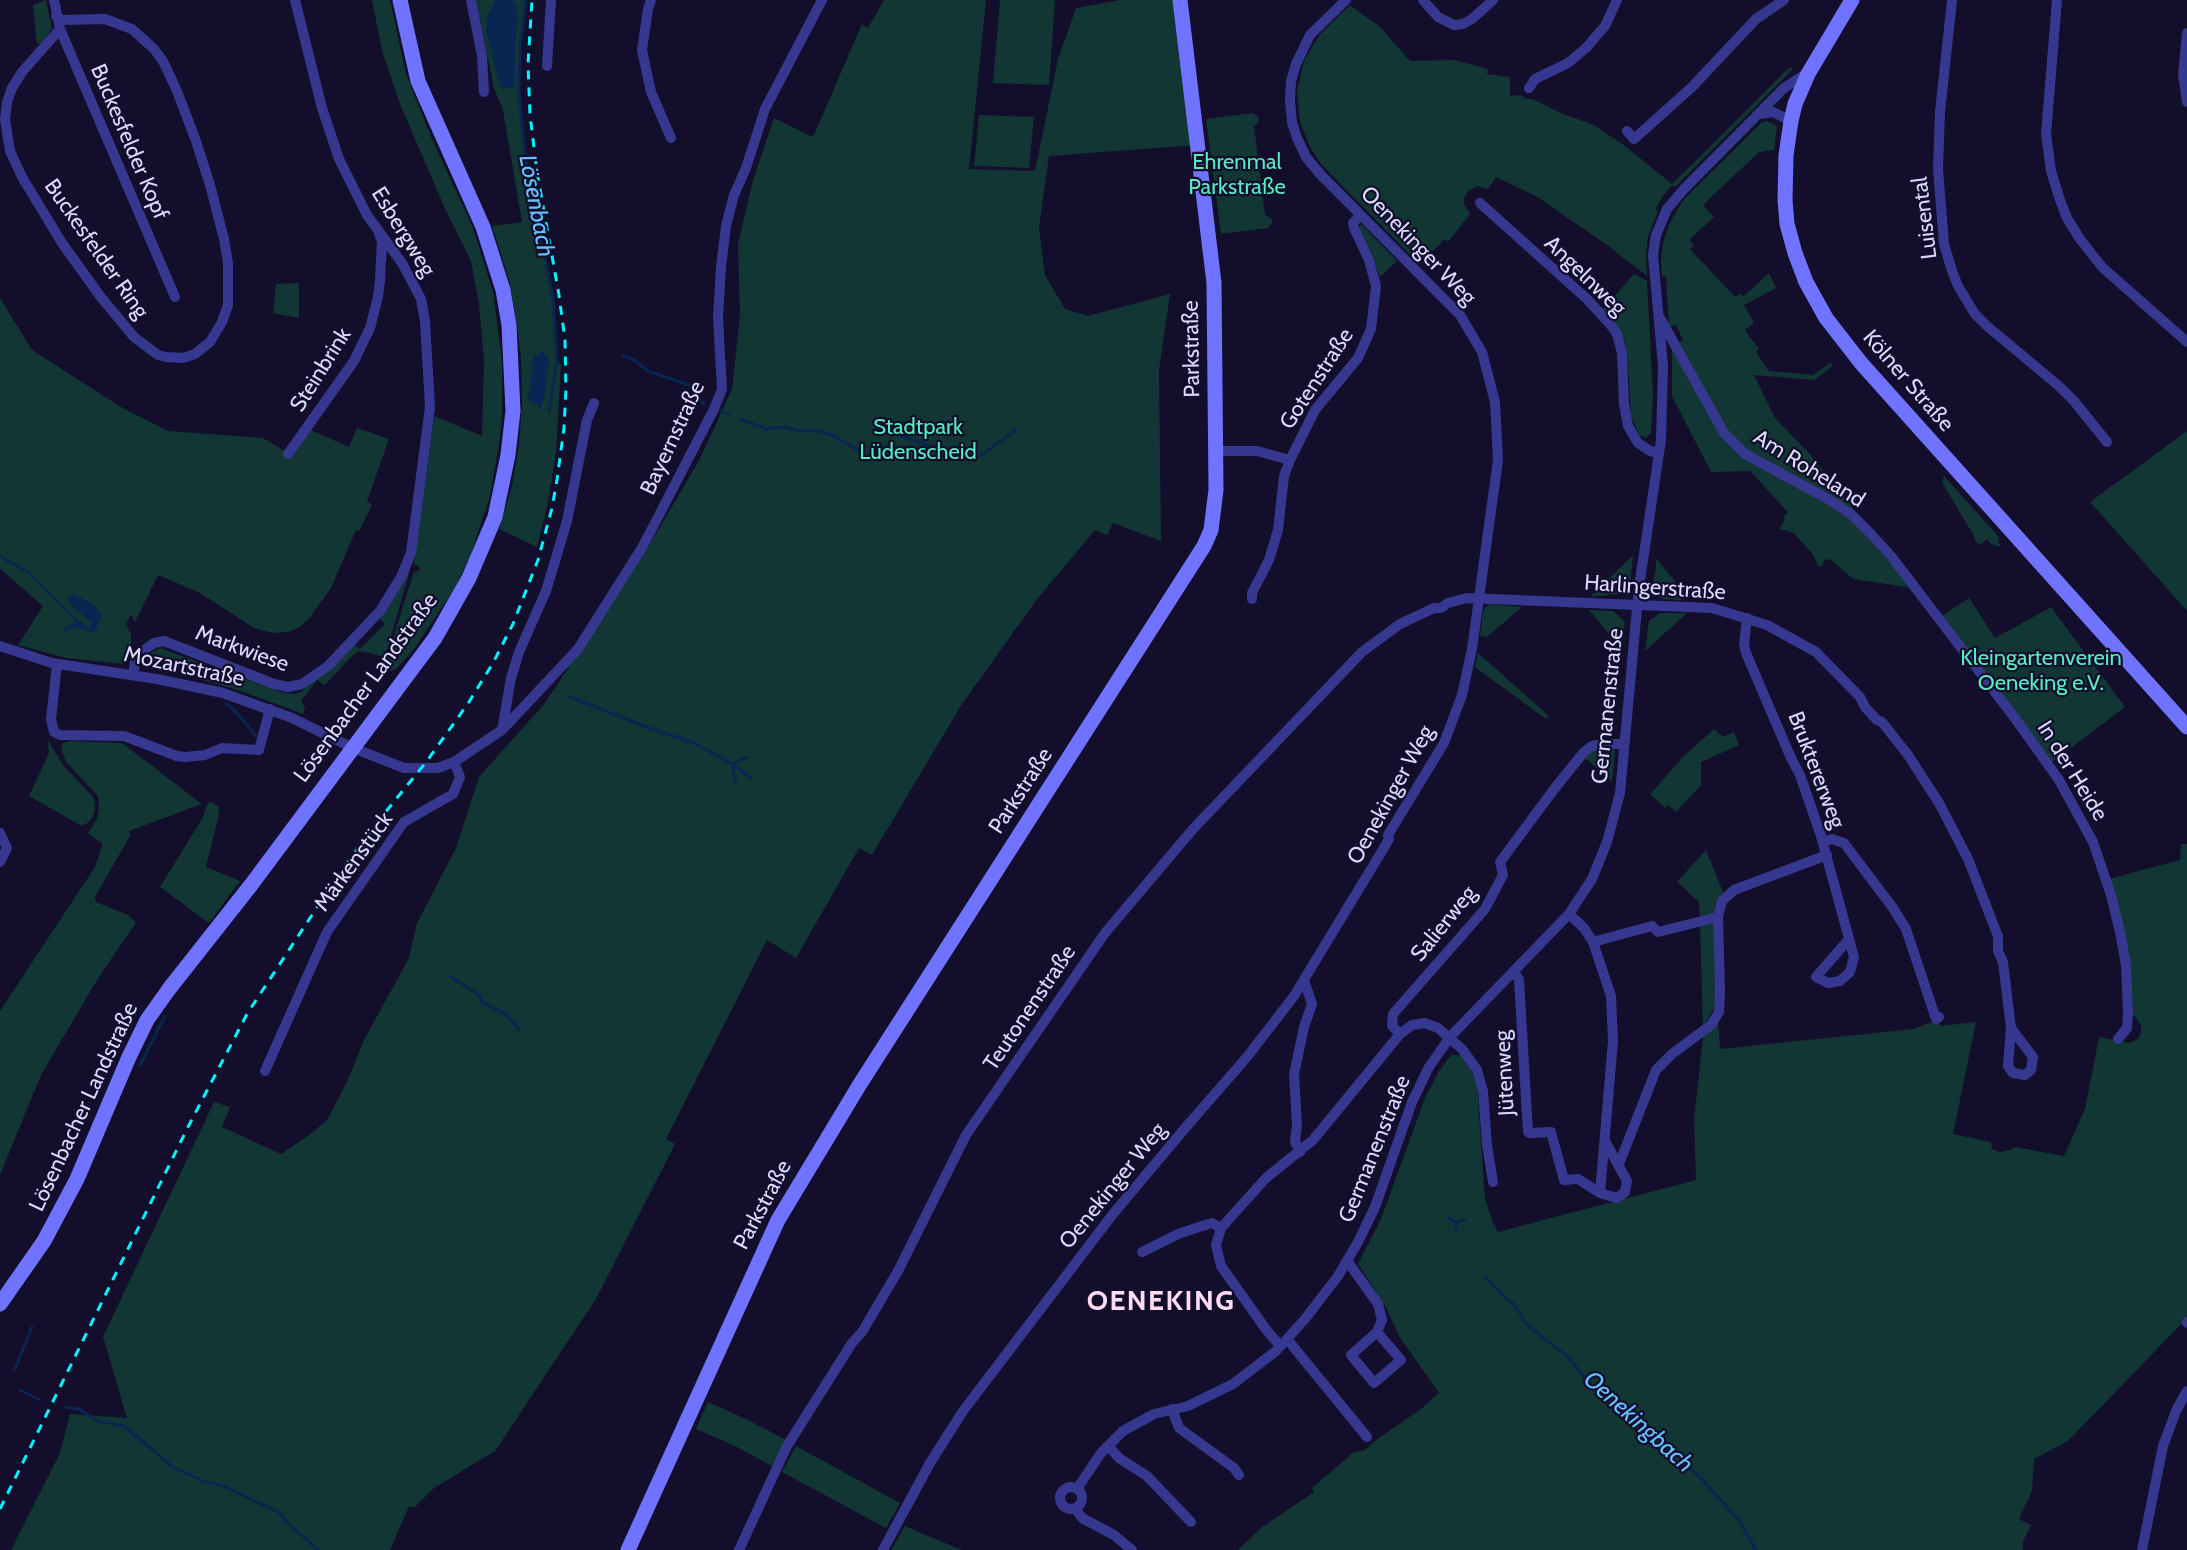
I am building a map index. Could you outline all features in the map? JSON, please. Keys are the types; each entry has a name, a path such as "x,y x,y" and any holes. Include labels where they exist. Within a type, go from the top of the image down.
{"main road":[{"name":"Lösenbacher Landstraße","path":"0,1304 44,1241 75,1184 147,1020 435,638 463,591 495,517 508,455 513,411 512,350 503,290 483,227 418,81 400,0"},
{"name":"Parkstraße","path":"628,1550 748,1282 784,1210 845,1107 1204,546 1213,519 1216,490 1214,284 1179,0"},
{"name":"Kölner Straße","path":"1852,0 1809,72 1795,104 1791,121 1785,168 1787,224 1802,273 1826,318 1861,363 2187,727"}],"street":[{"name":"Buckesfelder Kopf","path":"54,0 59,23 175,297"},
{"name":"Esbergweg","path":"295,0 322,108 336,152 356,196 377,230 395,252 421,299 425,321 430,407 413,541 406,563"},
{"path":"471,0 482,57 484,92"},
{"path":"547,66 551,0"},
{"path":"651,0 642,50 651,92 670,138"},
{"name":"Bayernstraße","path":"454,762 502,730 578,648 643,546 714,409 722,389 718,318 721,267 726,226 734,195 746,168 765,109 822,0"},
{"name":"Oenekinger Weg","path":"883,1550 921,1479 963,1411 1113,1214 1256,1047 1304,980 1389,839 1388,835 1444,742 1456,714 1472,649 1498,457 1497,414 1488,368 1477,340 1460,315 1360,215 1306,157 1296,138 1291,111 1291,81 1302,48 1316,28 1346,0"},
{"path":"1423,0 1442,19 1454,25 1463,24 1472,19 1493,0"},
{"path":"1529,88 1535,79 1568,63 1586,48 1605,26 1617,0"},
{"path":"1627,130 1634,139 1692,87 1756,19 1784,0"},
{"name":"Luisental","path":"1952,0 1940,112 1938,169 1944,244 1952,271 1975,314 2060,387 2107,442"},
{"path":"2057,0 2046,134 2051,171 2062,207 2080,239 2102,267 2187,342"},
{"name":"Buckesfelder Ring","path":"105,19 132,29 150,44 163,61 181,100 210,185 228,263 228,305 222,322 210,342 195,354 183,358 158,355 134,337 99,296 62,243 22,177 10,151 5,119 12,88 59,23 105,19"},
{"path":"2187,33 2184,75 2187,102"},
{"name":"Germanenstraße","path":"1077,1489 1108,1446 1129,1426 1154,1414 1188,1406 1226,1389 1253,1370 1284,1342 1327,1293 1348,1262 1375,1207 1412,1102 1429,1067 1450,1037 1569,914 1592,879 1607,842 1620,793 1638,603 1659,453 1663,366 1653,255 1656,235 1663,216 1684,189 1791,82 1809,72"},
{"path":"1773,100 1783,99 1795,104"},
{"path":"1760,114 1773,112 1791,121"},
{"name":"Angelnweg","path":"1479,203 1590,303 1610,324 1617,334 1622,353 1624,404 1628,426 1638,443 1650,451 1659,453"},
{"name":"Gotenstraße","path":"1216,452 1257,451 1290,459 1315,410 1358,358 1371,329 1376,286 1369,260 1354,228 1353,223 1360,215"},
{"name":"Steinbrink","path":"288,454 354,361 370,328 380,280 382,242 377,230"},
{"name":"Am Roheland","path":"1659,315 1711,413 1731,441 1759,463 1812,490 1851,514 1881,544 1914,587"},
{"path":"502,730 510,678 546,591 567,521 587,420 594,403"},
{"path":"1252,599 1252,593 1269,560 1278,530 1284,476 1290,459"},
{"name":"Markwiese","path":"133,675 135,662 143,651 154,643 164,642 274,684 288,687 302,684 328,666 365,630 380,611 406,563"},
{"name":"In der Heide","path":"1914,587 2051,766 2071,798 2093,842 2112,895 2126,965 2127,1028 2118,1039"},
{"name":"Teutonenstraße","path":"740,1550 787,1446 852,1343 862,1332 892,1281 963,1145 966,1135 1105,933 1199,822 1362,652 1409,619 1461,599 1478,599"},
{"name":"Harlingerstraße","path":"1478,599 1638,603 1712,608 1767,625 1816,652 1856,692 1877,720 1882,722 1916,766 1950,824 1971,866 1998,936 1998,951 2004,964 2011,1028"},
{"name":"Bruktererweg","path":"1747,618 1744,644 1746,653 1800,775 1827,855 1849,939"},
{"name":"Mozartstraße","path":"0,646 57,664 133,675 223,693 270,709 333,736 353,748"},
{"path":"57,664 51,719 55,734 124,736 177,756 186,757 205,755 222,748 259,750 270,709"},
{"name":"Salierweg","path":"1400,1034 1392,1026 1393,1014 1485,909 1503,874 1500,862 1555,788 1592,746 1624,744"},
{"path":"353,748 404,768 438,768 454,762"},
{"name":"Märkenstück","path":"266,1071 327,932 404,822 453,794 460,777 454,762"},
{"path":"0,833 7,848 0,862"},
{"path":"1823,842 1832,839 1844,843 1893,908 1906,928 1936,1018 1939,1017"},
{"path":"1619,1164 1656,1070 1672,1054 1705,1030 1719,1012 1718,916 1722,901 1734,890 1827,855"},
{"path":"1569,914 1584,928 1593,942 1609,988 1613,1041 1600,1193 1617,1198 1625,1192 1627,1181 1605,1141"},
{"path":"1593,942 1652,926 1658,932 1718,916"},
{"name":"Jütenweg","path":"1514,972 1519,980 1527,1132 1551,1132 1564,1180 1578,1179 1600,1193"},
{"path":"1300,1152 1295,1142 1297,1125 1294,1074 1312,1004 1304,980"},
{"path":"1367,1437 1284,1342 1265,1328 1221,1266 1216,1245 1221,1228 1266,1178 1320,1133 1400,1034 1412,1025 1425,1023 1438,1028 1450,1037 1472,1061 1483,1091 1488,1155 1493,1182"},
{"path":"1142,1252 1178,1234 1212,1223 1221,1228"},
{"path":"1348,1262 1378,1304 1382,1320 1377,1332 1351,1355 1374,1383 1401,1360 1377,1332"},
{"path":"2142,1550 2163,1446 2187,1391"},
{"path":"1172,1409 1179,1428 1222,1458 1239,1475"},
{"path":"1108,1446 1119,1458 1147,1476 1191,1522"},
{"name":"Germanenstraße","path":"1075,1508 1082,1499 1077,1489 1066,1488 1061,1496 1064,1506 1075,1508 1083,1518 1114,1534 1132,1550"}],"green space":[{"path":"46,0 52,29 41,43 37,44 33,5"},
{"path":"372,0 390,0 406,74 432,139 473,228 493,292 502,361 502,417 499,444 490,496 471,554 455,588 414,649 396,669 391,671 387,669 383,672 414,572 419,571 420,568 414,564 434,416 482,436 484,360 479,304 471,261 446,211 400,104 382,51"},
{"path":"476,0 526,0 520,47 519,94 525,156 553,298 557,360 561,365 556,453 547,507 537,547 499,529 512,486 519,445 522,404 521,359 509,280 492,226 522,222 503,110 494,88"},
{"name":"Stadtpark Lüdenscheid","path":"884,0 986,0 969,169 1035,171 1058,59 1076,8 1120,0 1180,0 1197,145 1049,156 1039,228 1045,275 1065,309 1088,316 1170,294 1159,370 1161,541 1113,523 1107,535 1095,530 1037,599 962,704 872,855 859,848 796,958 767,940 666,1139 675,1144 596,1299 495,1451 434,1488 414,1508 409,1506 390,1550 11,1550 60,1453 70,1414 127,1418 103,1337 214,1102 230,1107 222,1127 281,1154 327,1120 346,1084 364,1040 409,958 417,923 456,848 479,777 545,703 647,549 700,459 732,389 740,316 738,244 753,180 774,118 813,137 862,24 868,28"},
{"path":"1000,0 1055,0 1049,85 993,83"},
{"path":"1350,5 1379,26 1410,61 1454,60 1488,69 1487,74 1510,77 1510,96 1520,95 1526,99 1533,99 1563,114 1594,125 1625,146 1672,184 1790,67 1793,69 1675,187 1672,185 1663,196 1655,209 1658,211 1648,237 1647,276 1536,196 1496,177 1488,189 1477,186 1468,191 1464,204 1470,214 1448,242 1445,239 1419,264 1321,164 1310,147 1300,122 1297,91 1304,61 1320,34"},
{"name":"Ehrenmal Parkstraße","path":"1253,113 1259,118 1258,123 1254,126 1265,215 1271,218 1272,223 1268,228 1221,234 1206,119"},
{"path":"979,115 1034,117 1029,168 974,166"},
{"path":"1767,121 1777,126 1774,150 1759,152 1703,205 1714,217 1689,240 1694,245 1690,249 1735,297 1740,293 1743,297 1769,273 1776,288 1744,305 1754,323 1745,330 1759,349 1756,352 1769,371 1813,375 1831,362 1833,366 1814,380 1754,375 1775,418 1808,452 1856,512 1853,514 1767,466 1732,439 1678,343 1683,340 1676,325 1669,327 1666,276 1662,276 1661,259 1663,243 1670,222 1684,199 1762,122"},
{"path":"1361,224 1397,261 1380,277 1359,228"},
{"path":"1634,274 1647,281 1653,395 1651,433 1646,438 1639,435 1631,416 1625,341 1613,319 1603,309"},
{"path":"299,283 299,318 273,313 276,284"},
{"path":"0,298 32,350 121,407 168,431 263,438 291,455 311,430 349,447 357,428 389,439 367,501 372,505 359,531 356,530 331,588 308,620 288,632 272,633 254,628 200,593 158,575 135,622 131,614 126,624 131,634 131,650 135,651 122,664 66,658 18,645 43,606 0,569"},
{"path":"1672,347 1722,434 1849,516 1912,588 1853,579 1830,559 1824,561 1822,566 1818,566 1814,556 1794,533 1779,530 1785,519 1783,517 1788,512 1750,471 1711,472 1672,396"},
{"path":"2187,431 2187,611 2090,502"},
{"path":"1944,476 1999,537 1998,542 2002,547 1991,544 1987,539 1981,544 1976,543 1973,534 1942,483"},
{"path":"1633,555 1630,585 1625,591 1619,594 1590,597"},
{"path":"1656,558 1686,595 1681,600 1662,599 1652,590"},
{"path":"407,569 410,570 385,657 359,651 325,685 317,680 301,701 305,708 303,714 238,690 198,679 199,670 171,664 169,673 164,672 166,663 151,661 150,666 148,665 149,654 160,648 281,692 294,694 301,692 355,645 360,649 385,624 380,619"},
{"name":"Kleingartenverein Oeneking e.V.","path":"1969,598 1995,638 2051,607 2125,707 2051,763 1940,617"},
{"path":"1489,604 1522,607 1487,637 1480,636 1483,611"},
{"path":"1589,610 1613,611 1625,622 1621,648"},
{"path":"1660,613 1687,613 1645,651 1649,621"},
{"path":"1478,653 1549,716 1546,719 1475,667"},
{"path":"1714,729 1723,737 1734,732 1739,745 1701,762 1701,785 1676,812 1668,805 1665,808 1650,794 1685,755"},
{"path":"48,740 63,765 94,798 93,817 86,824 80,825 29,796 49,753"},
{"path":"70,741 122,743 202,804 129,831 130,836 95,897 96,902 128,915 136,923 100,975 41,1075 0,1175 0,1011 95,867 103,844 88,833 97,819 98,796 66,762 61,749 63,743"},
{"path":"1599,747 1614,749 1612,782 1584,757"},
{"path":"212,802 218,806 219,815 206,867 240,881 209,923 160,887 202,819 208,803"},
{"path":"2181,844 2187,844 2187,1318 2068,1441 2034,1459 2032,1491 2019,1519 2031,1525 2023,1542 2023,1550 1238,1550 1261,1528 1314,1492 1312,1488 1354,1452 1365,1450 1439,1393 1399,1336 1387,1309 1358,1264 1381,1219 1425,1098 1439,1071 1451,1055 1460,1055 1471,1070 1477,1086 1485,1199 1498,1232 1696,1180 1694,1120 1703,1037 1718,1018 1720,1049 1913,1029 1938,1020 1940,1026 1976,1022 1953,1134 1991,1142 1992,1149 2000,1152 2015,1147 2064,1156 2085,1109 2099,1037 2130,1043 2138,1039 2141,1033 2141,1025 2132,1013 2109,879 2180,860"},
{"path":"1706,850 1723,892 1716,902 1714,916 1700,919 1699,902 1677,882"},
{"path":"1714,919 1717,990 1714,1008 1703,1027 1700,923"},
{"path":"708,1402 786,1440 772,1466 696,1429"},
{"path":"796,1446 900,1503 886,1528 782,1472"},
{"path":"905,1526 935,1539 962,1550 891,1550"}],"water":[{"path":"495,0 513,0 518,17 515,44 515,87 502,89 486,30 487,18"},
{"path":"540,352 549,356 544,402 541,402 542,409 538,409 538,404 528,401 534,354 540,355"},
{"path":"0,555 30,572 72,615 89,628 92,624 70,603 68,598 74,594 92,604 102,615 95,632 97,634 76,627 63,631 63,628 76,622 29,574 3,560"}],"waterway":[{"name":"Lösenbach","path":"526,0 520,47 519,94 525,156 553,298 557,360 549,412"},
{"path":"623,356 631,358 648,371 694,387 704,404"},
{"path":"721,410 729,414"},
{"path":"741,419 766,429 784,427 799,431 819,431 832,435 859,451"},
{"path":"980,456 1016,430"},
{"path":"901,436 957,455"},
{"path":"570,697 692,742 732,764 751,778"},
{"path":"226,704 236,712 256,736"},
{"path":"736,784 732,764 748,757"},
{"path":"450,976 479,995 482,1002 505,1014 519,1030"},
{"name":"Lösenbach","path":"140,1065 165,1016"},
{"path":"1448,1218 1456,1222 1456,1232"},
{"path":"1456,1222 1465,1220"},
{"name":"Oenekingbach","path":"1485,1276 1503,1296 1514,1304 1526,1324 1567,1356 1601,1396 1619,1402 1643,1425 1654,1430 1740,1522 1756,1550"},
{"name":"Lösenbach","path":"15,1369 32,1327"},
{"path":"20,1390 40,1400"},
{"path":"65,1407 79,1409 97,1421 124,1426 174,1468 206,1482 221,1485 280,1513 318,1550"}],"railway":[{"path":"0,1509 188,1127 247,1014 335,880 375,825 427,761 469,702 513,624 538,560 557,480 566,390 565,340 537,172 530,115 528,64 532,0"}],"district":[{"name":"OENEKING","path":"1161,1302"}]}
